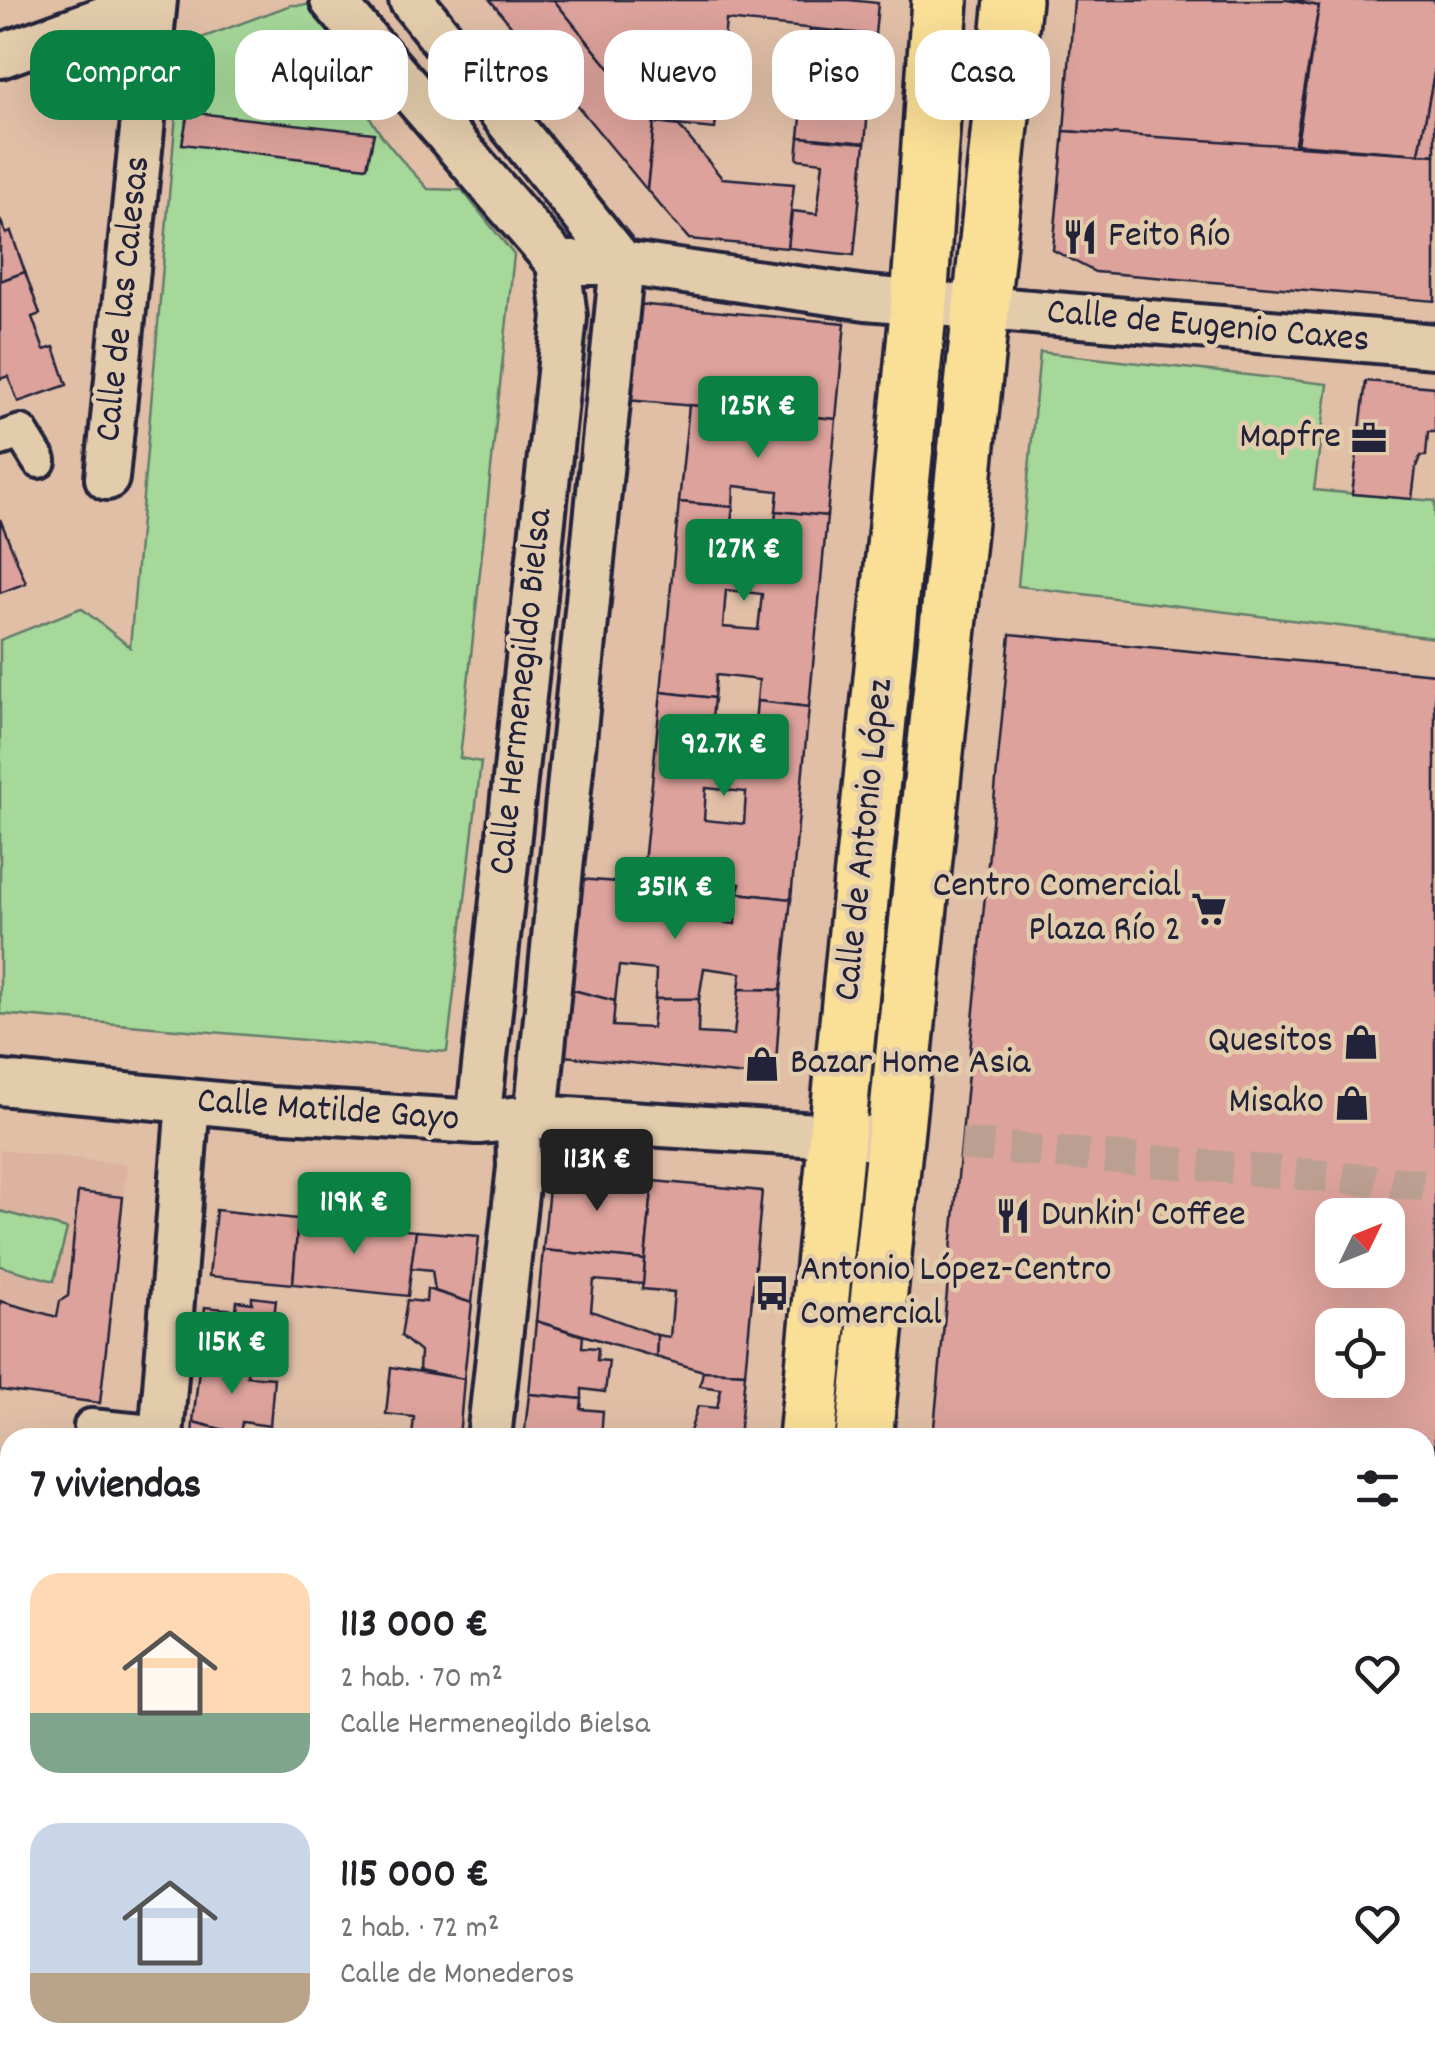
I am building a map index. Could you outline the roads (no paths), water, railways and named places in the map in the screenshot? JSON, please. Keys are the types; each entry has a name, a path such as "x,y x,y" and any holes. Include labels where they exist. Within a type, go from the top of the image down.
{"main road":[{"name":"Calle de Antonio López","path":"808,1428 919,302 940,0"},
{"name":"Calle de Antonio López","path":"865,1428 1013,0"}],"street":[{"name":"Calle de las Calesas","path":"0,56 154,0 107,478"},
{"path":"332,0 558,263 622,263 981,309"},
{"path":"411,0 622,263"},
{"name":"Calle Hermenegildo Bielsa","path":"491,1428 519,1167 510,1120 565,317 558,263"},
{"name":"Calle Hermenegildo Bielsa","path":"510,1120 622,263"},
{"name":"Calle de Eugenio Caxes","path":"981,309 1435,346"},
{"path":"0,439 21,432 39,461"},
{"name":"Calle Matilde Gayo","path":"0,1083 188,1102 896,1140"},
{"path":"163,1428 188,1102"},
{"path":"90,1426 106,1428"}],"tunnel":[{"path":"961,1144 1435,1186"}],"place":[{"name":"Feito Río","path":"1080,237"},
{"name":"Mapfre","path":"1369,438"},
{"name":"Centro Comercial Plaza Río 2","path":"1209,909"},
{"name":"Quesitos","path":"1361,1042"},
{"name":"Bazar Home Asia","path":"762,1064"},
{"name":"Misako","path":"1352,1103"},
{"name":"Dunkin' Coffee","path":"1013,1216"},
{"name":"Antonio López-Centro Comercial","path":"772,1293"}]}
